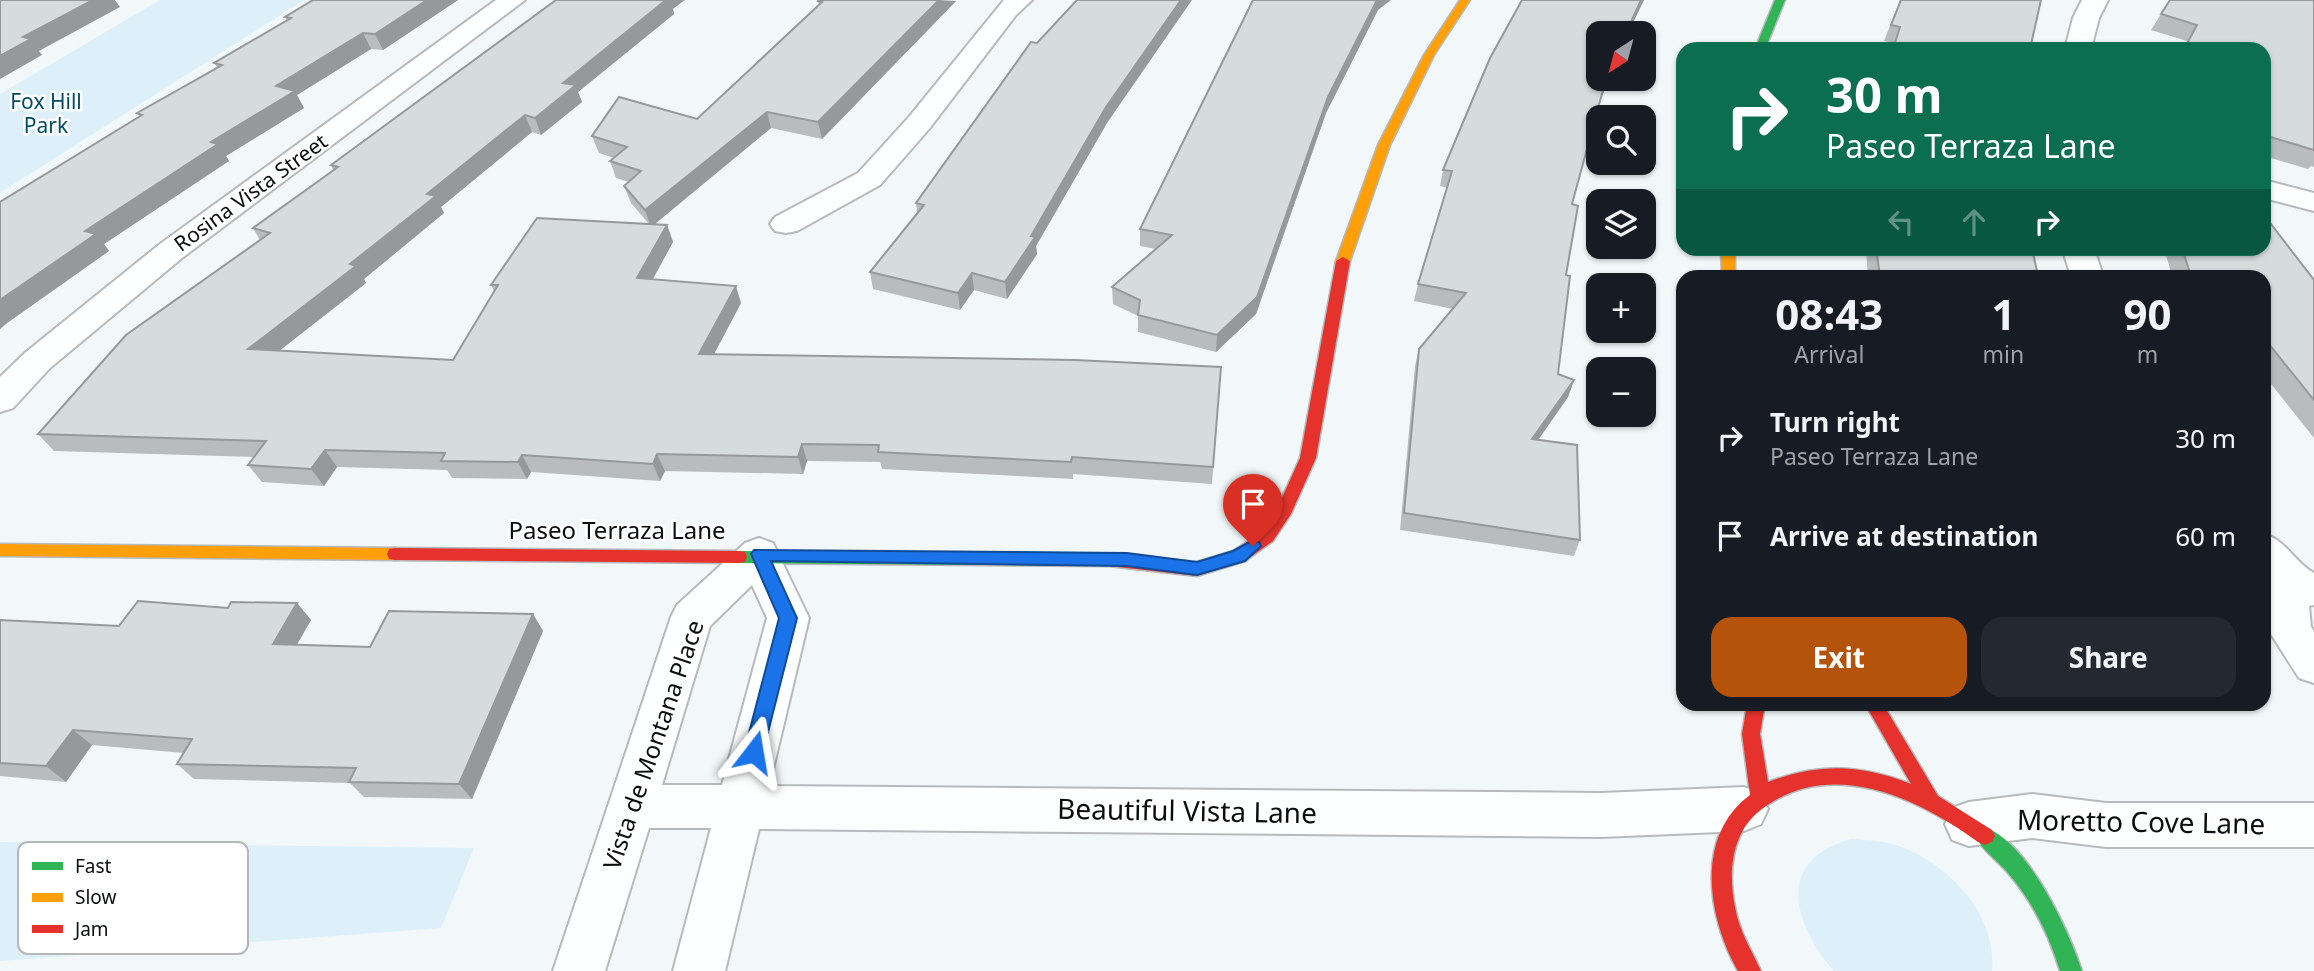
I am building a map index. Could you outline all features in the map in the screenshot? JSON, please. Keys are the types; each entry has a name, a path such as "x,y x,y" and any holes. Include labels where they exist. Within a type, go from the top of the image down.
{"street":[{"name":"Rosina Vista Street","path":"0,399 38,360 171,251 512,0"},
{"path":"786,225 869,179 919,122 1007,10 1019,0"},
{"name":"Paseo Terraza Lane","path":"0,550 1127,559 1197,569 1239,556 1267,537 1283,514 1308,458 1344,254 1384,145 1429,55 1465,0"},
{"path":"1763,42 1780,0"},
{"path":"2080,42 2086,18 2095,0"},
{"path":"2271,191 2314,202"},
{"path":"699,971 788,618 760,554"},
{"name":"Vista de Montana Place","path":"579,971 692,617 760,554"},
{"path":"2295,574 2290,631 2314,664"},
{"path":"1752,803 1751,734 1755,711"},
{"path":"1879,711 1950,812"},
{"path":"1750,971 1742,959 1722,909 1720,864 1732,826 1752,803 1790,781 1837,775 1889,784 1950,812 1999,847 2038,892 2065,942 2071,971"},
{"name":"Beautiful Vista Lane","path":"631,806 1601,815 1752,803"},
{"name":"Moretto Cove Lane","path":"1950,812 2032,816 2106,825 2314,825"}],"green space":[{"name":"Fox Hill Park","path":"160,0 304,0 0,193 0,94"},
{"path":"1851,839 1902,847 1926,859 1957,884 1970,898 1988,933 1992,971 1834,971 1809,934 1801,914 1798,895 1801,878 1810,862 1826,849"},
{"path":"0,842 18,842 18,954 94,954 0,961"},
{"path":"248,845 474,848 441,928 248,942"}],"building":[{"path":"0,0 93,0 23,37 31,39 0,56"},
{"path":"313,0 427,0 375,34 363,33 276,86 295,91 211,142 218,144 85,231 96,234 0,300 0,202 142,115 137,113 222,65 214,63 291,18 285,17"},
{"path":"556,0 666,0 563,83 576,85 535,118 525,115 427,194 436,196 350,264 356,266 248,349 453,360 498,285 491,285 537,218 667,225 637,278 736,286 699,354 1075,360 1221,367 1213,467 1072,457 1071,462 878,452 879,445 802,444 798,457 657,454 653,464 522,455 518,462 441,461 445,453 325,450 311,469 248,465 266,441 38,434 126,335 270,233 253,228 338,167 331,165"},
{"path":"819,0 939,0 818,122 767,112 645,210 624,186 641,171 610,161 627,147 592,136 619,97 697,119 822,2"},
{"path":"1077,0 1181,0 1106,107 1031,236 1035,237 1005,282 972,273 958,293 870,272 924,205 916,203 1031,42 1037,43"},
{"path":"1253,0 1377,0 1328,97 1257,297 1217,335 1138,315 1140,300 1112,287 1172,235 1140,229"},
{"path":"1522,0 1641,0 1631,21 1586,21 1586,91 1603,91 1599,105 1586,105 1586,153 1572,204 1578,206 1566,275 1570,276 1558,374 1574,380 1532,439 1577,445 1580,540 1404,513 1419,349 1466,293 1418,284 1452,171 1443,170 1490,58"},
{"path":"1901,0 2041,0 2032,42 1895,42 1900,27 1891,25"},
{"path":"2170,0 2314,0 2314,150 2271,137 2271,42 2188,42 2197,25 2161,14"},
{"path":"2271,224 2314,280 2314,400 2271,347 2271,270 2189,270 2185,256 2271,256"},
{"path":"1877,256 2034,256 2037,270 1879,270"},
{"path":"138,601 228,608 231,602 297,603 273,644 370,647 389,611 533,614 459,784 349,782 356,768 177,764 192,739 73,730 46,766 0,763 0,620 119,626"}],"traffic: fast":[{"path":"1763,42 1780,0"},
{"path":"739,557 1106,560"},
{"path":"1985,836 2014,865 2038,897 2057,932 2071,971"}],"traffic: slow":[{"path":"1343,261 1384,145 1429,55 1465,0"},
{"path":"1728,256 1729,270"},
{"path":"0,550 395,554"}],"traffic: jam":[{"path":"1106,560 1197,569 1239,556 1267,537 1283,514 1308,458 1343,261"},
{"path":"395,554 739,557"},
{"path":"1755,711 1751,734 1760,796"},
{"path":"1878,711 1931,801"},
{"path":"1750,971 1728,922 1723,896 1723,860 1738,821 1749,807 1774,788 1804,778 1835,776 1868,780 1933,802 1985,836"}],"route":[{"path":"754,752 788,618 760,554 1127,559 1197,569 1239,556 1253,546"}]}
